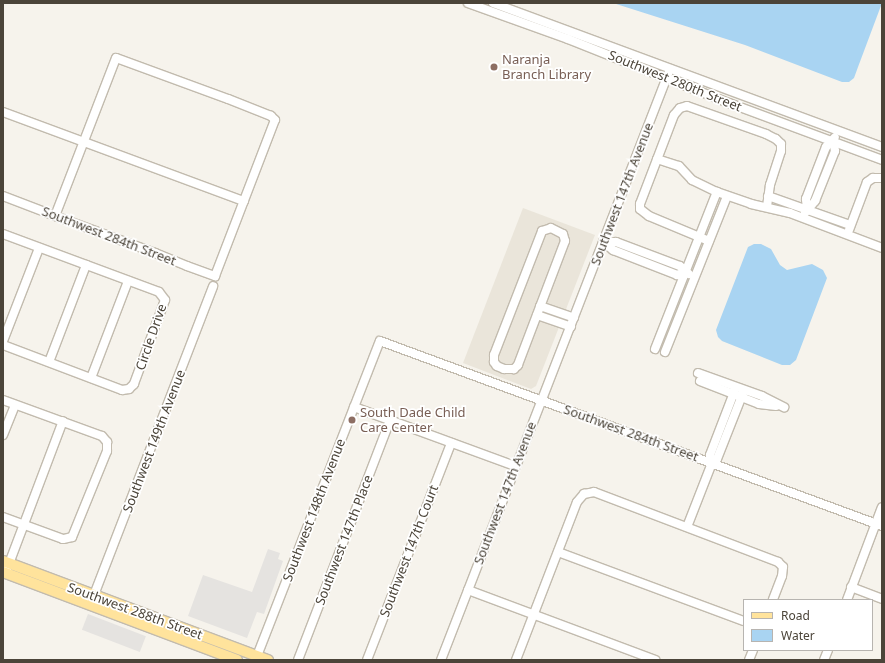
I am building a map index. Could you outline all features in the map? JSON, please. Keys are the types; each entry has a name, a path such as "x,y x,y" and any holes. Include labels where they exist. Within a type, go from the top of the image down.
{"main road":[{"name":"Southwest 288th Street","path":"5,568 94,595 237,660"},
{"name":"Southwest 288th Street","path":"5,568 223,653 257,656 268,660"}],"street":[{"name":"Southwest 280th Street","path":"468,3 568,39 718,99 882,160"},
{"name":"Southwest 280th Street","path":"493,3 882,147"},
{"path":"3,112 84,142 244,201 275,120 270,116 228,99 116,58 84,142 56,216"},
{"name":"Southwest 147th Avenue","path":"441,660 670,69"},
{"path":"718,99 721,88"},
{"path":"709,240 649,216 640,209 640,204 674,115 680,108 687,106 766,134 776,139 781,144 781,151 768,196 767,207"},
{"path":"803,218 807,209 815,201 835,150 833,141 838,131"},
{"path":"657,159 679,166 692,180 727,196 803,218 882,248"},
{"path":"847,234 867,182 873,178 882,178"},
{"path":"655,349 717,192"},
{"name":"Southwest 284th Street","path":"3,196 215,276 244,201"},
{"path":"665,352 727,196"},
{"path":"768,196 850,225"},
{"path":"551,228 563,234 565,242 540,306 518,365 514,369 508,370 497,366 494,362 494,355 542,231 551,228"},
{"name":"Circle Drive","path":"3,235 159,292 165,300 134,384 132,387 125,390 3,345"},
{"path":"603,242 616,242 680,266 685,272 695,276"},
{"path":"3,341 39,248"},
{"path":"49,362 86,265"},
{"path":"90,378 128,281"},
{"name":"Southwest 149th Avenue","path":"94,595 213,286"},
{"path":"540,306 574,318"},
{"path":"537,315 571,327"},
{"name":"Southwest 284th Street","path":"380,341 879,525"},
{"name":"Southwest 148th Avenue","path":"257,656 380,341"},
{"path":"698,372 738,392"},
{"path":"700,381 738,392"},
{"path":"686,527 712,463 710,455 738,392"},
{"path":"3,400 102,436 107,442 107,451 72,537 62,539 3,517"},
{"path":"3,435 15,405"},
{"path":"354,406 515,466"},
{"name":"Southwest 147th Place","path":"298,660 390,420"},
{"path":"5,568 63,421"},
{"name":"Southwest 147th Court","path":"367,660 451,443"},
{"path":"516,660 577,502 584,494 594,492 778,562 783,567 783,572 773,599"},
{"path":"847,599 851,587 879,525 882,507"},
{"path":"558,552 743,621"},
{"path":"851,587 882,599"},
{"path":"468,590 655,660"}],"shaded area":[{"path":"523,208 595,235 536,386 531,389 463,363"},
{"path":"268,549 280,553 278,559 283,561 264,614 257,612 247,638 188,616 203,575 252,592"},
{"path":"88,614 146,636 140,652 82,630"}],"water":[{"path":"613,3 882,3 854,78 849,82 842,82 745,45"},
{"path":"754,244 761,244 771,249 780,265 787,270 812,264 823,270 827,278 796,360 790,365 782,365 722,341 718,337 716,330 748,247"}],"place":[{"name":"Naranja Branch Library","path":"494,67"},
{"name":"South Dade Child Care Center","path":"352,420"}]}
